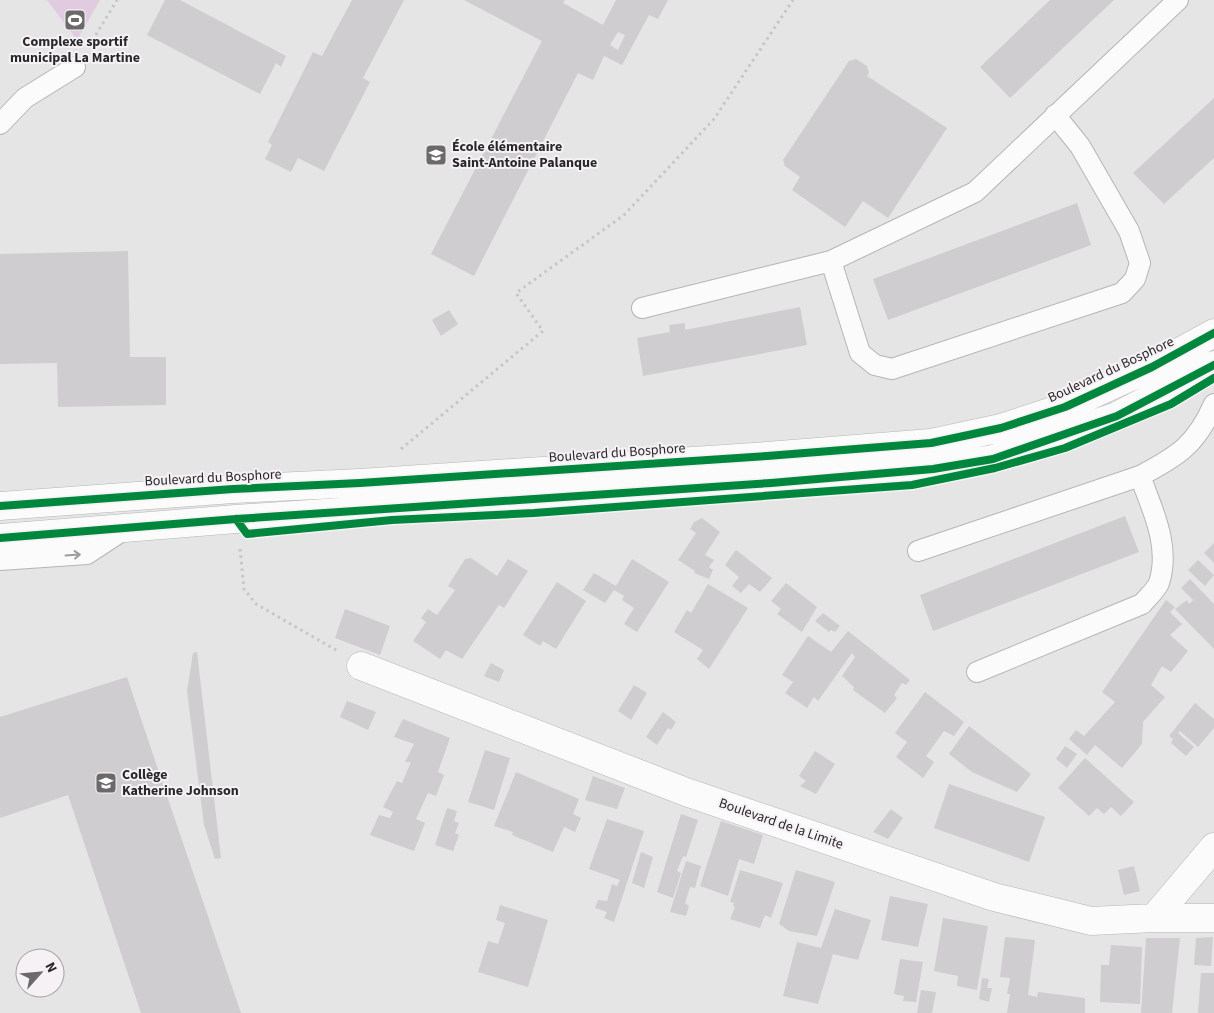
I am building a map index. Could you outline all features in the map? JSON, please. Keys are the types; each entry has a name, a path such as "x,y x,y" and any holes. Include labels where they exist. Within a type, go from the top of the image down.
{"street":[{"name":"Boulevard du Bosphore","path":"0,506 931,443 1001,428 1065,407 1152,367 1214,333"},
{"path":"0,538 236,519 771,483 933,469 993,459 1117,416 1214,365"},
{"name":"Boulevard de la Limite","path":"361,666 686,792 994,897 1091,922 1154,918 1214,918"},
{"path":"1154,918 1214,847"}],"lane":[{"path":"642,308 831,261 975,192 1178,0"},
{"path":"0,124 25,98 75,67"},
{"path":"831,261 860,353 875,365 892,369 1122,293 1135,279 1140,262 1129,231 1080,146 1055,115"},
{"path":"918,550 1140,476 1172,459 1190,444 1207,419 1214,404"},
{"path":"977,672 1142,604 1159,584 1162,561 1162,535 1140,476"},
{"path":"0,560 87,554 126,528"}],"path":[{"path":"75,67 117,0"},
{"path":"398,452 543,331 516,293 624,215 714,119 792,0"},
{"path":"236,519 244,588 256,604 320,639 361,666"}],"shaded area":[{"name":"Complexe sportif municipal La Martine","path":"47,0 100,0 77,40"}],"building":[{"path":"165,0 180,0 286,56 281,67 276,63 260,94 147,35"},
{"path":"352,0 404,0 363,78 370,82 324,171 298,158 291,172 265,159 272,145 268,142 313,52 322,56"},
{"path":"464,0 565,0 563,3 603,25 616,0 668,0 658,19 649,15 622,65 604,56 593,80 578,73 474,276 431,254 542,41","holes":["618,32 625,35 618,50 610,45"]},
{"path":"1050,0 1114,0 1010,98 980,67"},
{"path":"856,59 867,66 869,73 867,76 947,128 888,218 863,201 845,227 792,190 800,177 785,166 783,160 849,61"},
{"path":"1214,98 1214,158 1164,204 1133,173"},
{"path":"1077,203 1091,245 888,320 873,279"},
{"path":"128,251 130,357 166,357 166,405 58,407 57,363 0,364 0,254"},
{"path":"800,307 807,345 643,376 637,338 670,332 669,325 685,323 685,330"},
{"path":"449,310 458,324 441,336 432,320"},
{"path":"1125,516 1139,552 933,631 920,595"},
{"path":"702,518 720,532 705,555 714,560 709,567 713,570 709,579 694,573 695,571 678,560 696,533 690,529 694,522"},
{"path":"1214,543 1214,563 1204,553"},
{"path":"736,550 772,578 760,592 749,584 741,593 732,586 739,577 725,565"},
{"path":"471,558 497,576 508,559 528,571 504,608 499,605 462,659 446,650 440,659 413,641 426,622 421,618 428,609 437,615 455,590 448,586 465,559"},
{"path":"632,559 669,582 637,632 624,624 634,608 622,600 624,596 614,590 605,603 583,590 594,573 616,586"},
{"path":"1198,560 1214,575 1205,586 1188,570"},
{"path":"1190,579 1214,604 1214,649 1175,609 1187,600 1189,604 1193,600 1181,588"},
{"path":"557,582 586,601 556,649 543,641 540,646 523,635"},
{"path":"786,583 817,607 802,632 777,614 781,609 771,601"},
{"path":"708,584 748,608 709,669 697,659 703,650 674,632 687,610 691,613"},
{"path":"1166,600 1175,607 1170,612 1182,624 1170,635 1188,651 1171,672 1162,666 1151,685 1165,697 1143,722 1142,744 1122,768 1095,745 1087,755 1069,739 1076,730 1084,736 1115,702 1102,692"},
{"path":"345,609 390,626 380,655 335,638"},
{"path":"823,613 840,626 835,632 831,630 829,632 815,621"},
{"path":"848,631 910,680 906,685 902,683 894,695 897,698 885,713 853,690 854,687 842,676 855,657 852,653 818,701 814,697 807,708 785,693 793,682 782,675 808,636 831,652"},
{"path":"197,652 221,858 215,859 204,825 187,691 193,653"},
{"path":"491,663 504,670 499,682 484,676"},
{"path":"127,677 241,1013 141,1013 68,795 0,818 0,717"},
{"path":"634,685 647,693 631,720 618,711"},
{"path":"925,692 964,722 954,736 944,731 926,756 934,762 923,778 896,757 907,742 895,733"},
{"path":"347,701 376,712 368,730 340,717"},
{"path":"1195,703 1214,719 1214,728 1198,747 1180,731 1178,733 1194,747 1186,756 1171,743 1173,739 1169,736"},
{"path":"663,712 676,722 671,730 668,728 657,745 646,737"},
{"path":"403,719 450,738 438,772 444,775 436,796 428,793 416,819 425,823 414,851 370,835 379,815 390,818 393,812 383,807 397,781 402,783 411,762 405,762 414,744 394,737"},
{"path":"969,726 1031,774 1017,792 972,772 949,754"},
{"path":"1065,746 1077,754 1067,768 1056,759"},
{"path":"485,750 510,758 494,810 468,802"},
{"path":"815,751 835,764 816,794 800,786 806,781 799,776"},
{"path":"1085,758 1134,802 1121,816 1111,807 1104,814 1097,808 1089,816 1058,788"},
{"path":"516,772 579,799 573,814 581,818 575,832 564,827 553,852 512,835 513,832 494,826"},
{"path":"593,776 625,788 617,809 585,800"},
{"path":"949,784 1045,817 1029,862 934,828"},
{"path":"447,808 457,811 454,821 459,823 455,833 459,835 453,851 435,845"},
{"path":"891,809 903,818 888,839 873,832"},
{"path":"681,814 698,820 686,857 683,856 677,871 681,873 673,898 657,892"},
{"path":"607,819 644,831 614,922 604,918 607,912 595,908 598,900 607,901 612,884 617,886 620,880 589,869"},
{"path":"721,821 763,835 754,864 739,859 728,896 700,886"},
{"path":"641,852 653,857 644,888 632,883"},
{"path":"686,861 701,866 695,888 690,887 685,903 689,906 686,916 670,912"},
{"path":"1134,866 1140,891 1124,895 1118,870"},
{"path":"740,870 783,883 771,918 765,915 760,928 730,919 735,907 733,906 734,903 730,902"},
{"path":"796,870 835,882 817,936 789,931 779,924"},
{"path":"890,896 928,904 918,947 881,940"},
{"path":"500,905 548,920 528,987 478,972 488,941 498,944 505,923 496,920"},
{"path":"835,909 871,920 858,960 833,954 818,1004 783,996 797,942 821,948"},
{"path":"943,918 988,926 977,990 957,986 958,976 934,971"},
{"path":"1005,937 1035,940 1028,995 1037,997 1038,992 1085,998 1085,1013 1007,1013 1010,994 1007,994 1010,978 1000,977"},
{"path":"1213,937 1211,966 1194,965 1196,938"},
{"path":"1146,938 1180,938 1172,1013 1141,1013"},
{"path":"1111,945 1142,947 1140,1004 1100,1002 1101,965 1109,965"},
{"path":"900,959 923,962 916,1002 903,1001 904,996 894,994"},
{"path":"1201,973 1214,973 1214,1013 1198,1013"},
{"path":"982,978 989,979 987,988 992,988 989,1002 979,999"},
{"path":"921,990 936,992 932,1013 917,1013"}],"cycle path":[{"path":"0,506 233,489 360,483 767,456 931,443 1001,428 1065,407 1152,367 1214,333"},
{"path":"0,538 236,519 771,483 933,469 993,459 1117,416 1214,365"},
{"path":"236,519 247,534 392,520 534,513 912,485 995,468 1065,448 1171,404 1214,378"}],"place":[{"name":"Complexe sportif municipal La Martine","path":"75,20"},
{"name":"École élémentaire Saint-Antoine Palanque","path":"436,155"},
{"name":"Collège Katherine Johnson","path":"106,783"}]}
